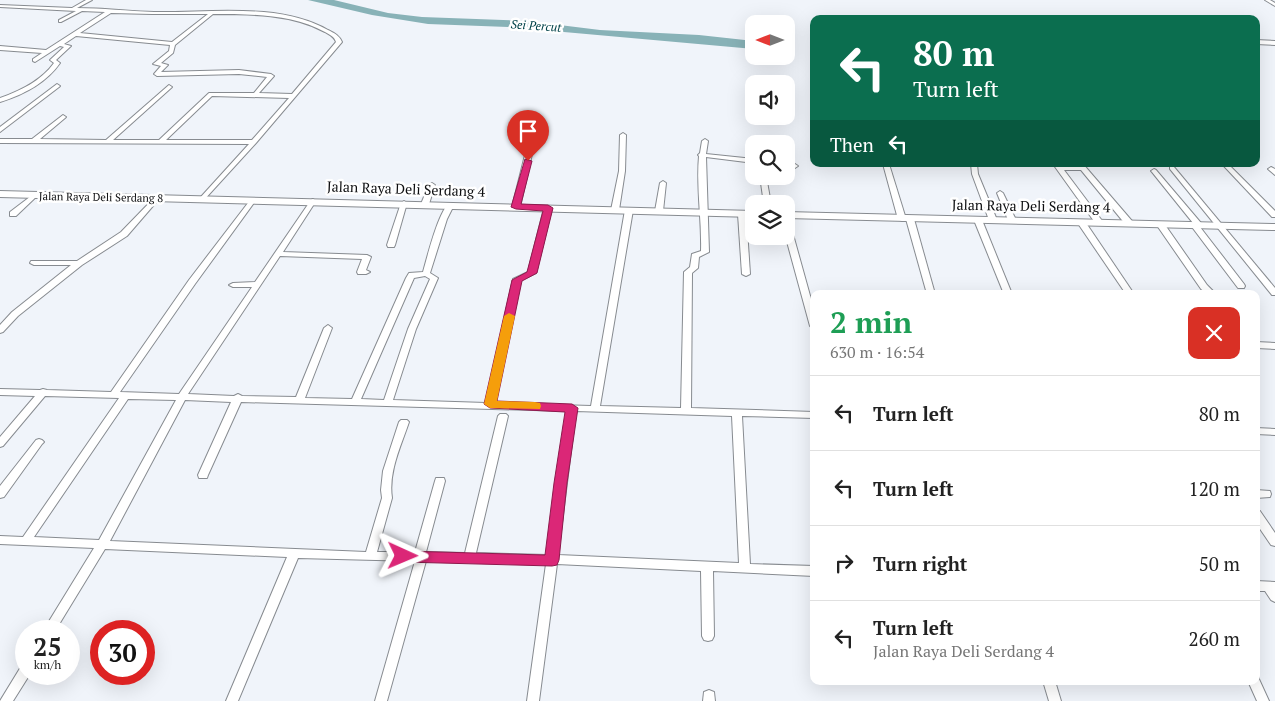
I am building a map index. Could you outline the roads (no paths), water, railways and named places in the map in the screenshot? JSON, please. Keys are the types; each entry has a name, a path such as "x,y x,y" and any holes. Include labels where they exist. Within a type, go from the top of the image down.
{"street":[{"path":"0,6 8,0"},
{"path":"22,7 34,0"},
{"path":"74,8 90,0"},
{"path":"1266,0 1275,5"},
{"path":"0,6 110,11 264,14 289,18 316,26 337,38 339,42 204,200"},
{"path":"61,21 84,9"},
{"path":"35,60 110,11"},
{"path":"211,14 173,44 171,52 156,64 165,65 157,74 239,72 271,76 256,94"},
{"path":"75,34 173,44"},
{"path":"1260,42 1275,43"},
{"path":"0,100 36,83 51,71 57,63 53,60 68,46 59,44"},
{"path":"0,48 48,52"},
{"path":"0,130 57,86"},
{"path":"108,141 169,87"},
{"path":"161,141 212,94 293,96"},
{"path":"34,141 63,117"},
{"path":"516,207 537,119"},
{"path":"615,210 622,171 623,135"},
{"path":"0,141 254,142"},
{"path":"686,410 688,273 694,268 695,256 705,252 705,214 701,155 705,141"},
{"path":"701,155 745,160"},
{"path":"887,167 929,290"},
{"path":"974,167 975,174 993,220"},
{"path":"1059,167 1099,222"},
{"path":"1083,167 1129,223"},
{"path":"1228,167 1275,215"},
{"path":"1172,168 1275,293"},
{"path":"1154,171 1241,286"},
{"path":"659,211 663,183"},
{"path":"425,204 432,185"},
{"path":"1000,193 1012,220"},
{"name":"Jalan Raya Deli Serdang 8","path":"0,194 204,200"},
{"path":"13,214 34,195"},
{"path":"0,330 15,314 79,263 124,234 157,198"},
{"name":"Jalan Raya Deli Serdang 4","path":"204,200 404,203 745,214"},
{"path":"113,396 192,282 253,200"},
{"path":"56,620 102,545 183,395 313,201"},
{"path":"391,245 404,203"},
{"path":"426,274 443,219 450,205"},
{"path":"490,404 517,280 532,273 548,208"},
{"path":"595,408 629,210"},
{"name":"Jalan Raya Deli Serdang 4","path":"795,215 1274,228"},
{"path":"978,220 1006,290"},
{"path":"1081,222 1127,290"},
{"path":"1160,224 1207,290"},
{"path":"746,274 747,245"},
{"path":"792,245 810,311"},
{"path":"277,254 367,257 361,272 366,272"},
{"path":"34,263 79,263"},
{"path":"356,401 410,278 412,275 426,274 434,278 412,329 388,402"},
{"path":"233,285 256,284"},
{"path":"300,399 328,328"},
{"path":"1260,345 1275,346"},
{"path":"0,392 43,392 113,396 183,395 810,415"},
{"path":"0,444 43,392"},
{"path":"26,541 125,396"},
{"path":"203,475 238,397"},
{"path":"533,701 552,560 560,483 572,408"},
{"path":"737,414 745,568"},
{"path":"470,558 503,416"},
{"path":"370,556 386,498 386,478 404,422"},
{"path":"1260,431 1275,432"},
{"path":"0,494 39,442"},
{"path":"381,701 440,481"},
{"path":"1260,520 1275,542"},
{"path":"0,540 370,556 552,560 810,571"},
{"path":"232,701 294,552"},
{"path":"707,567 708,636"},
{"path":"1260,587 1273,590"},
{"path":"6,701 16,685"},
{"path":"1049,685 1055,701"},
{"path":"1256,685 1263,701"}],"water":[{"name":"Sei Percut","path":"308,0 334,0 388,13 422,17 527,21 600,30 699,35 745,40 745,48 508,27 428,24 372,15"}]}
